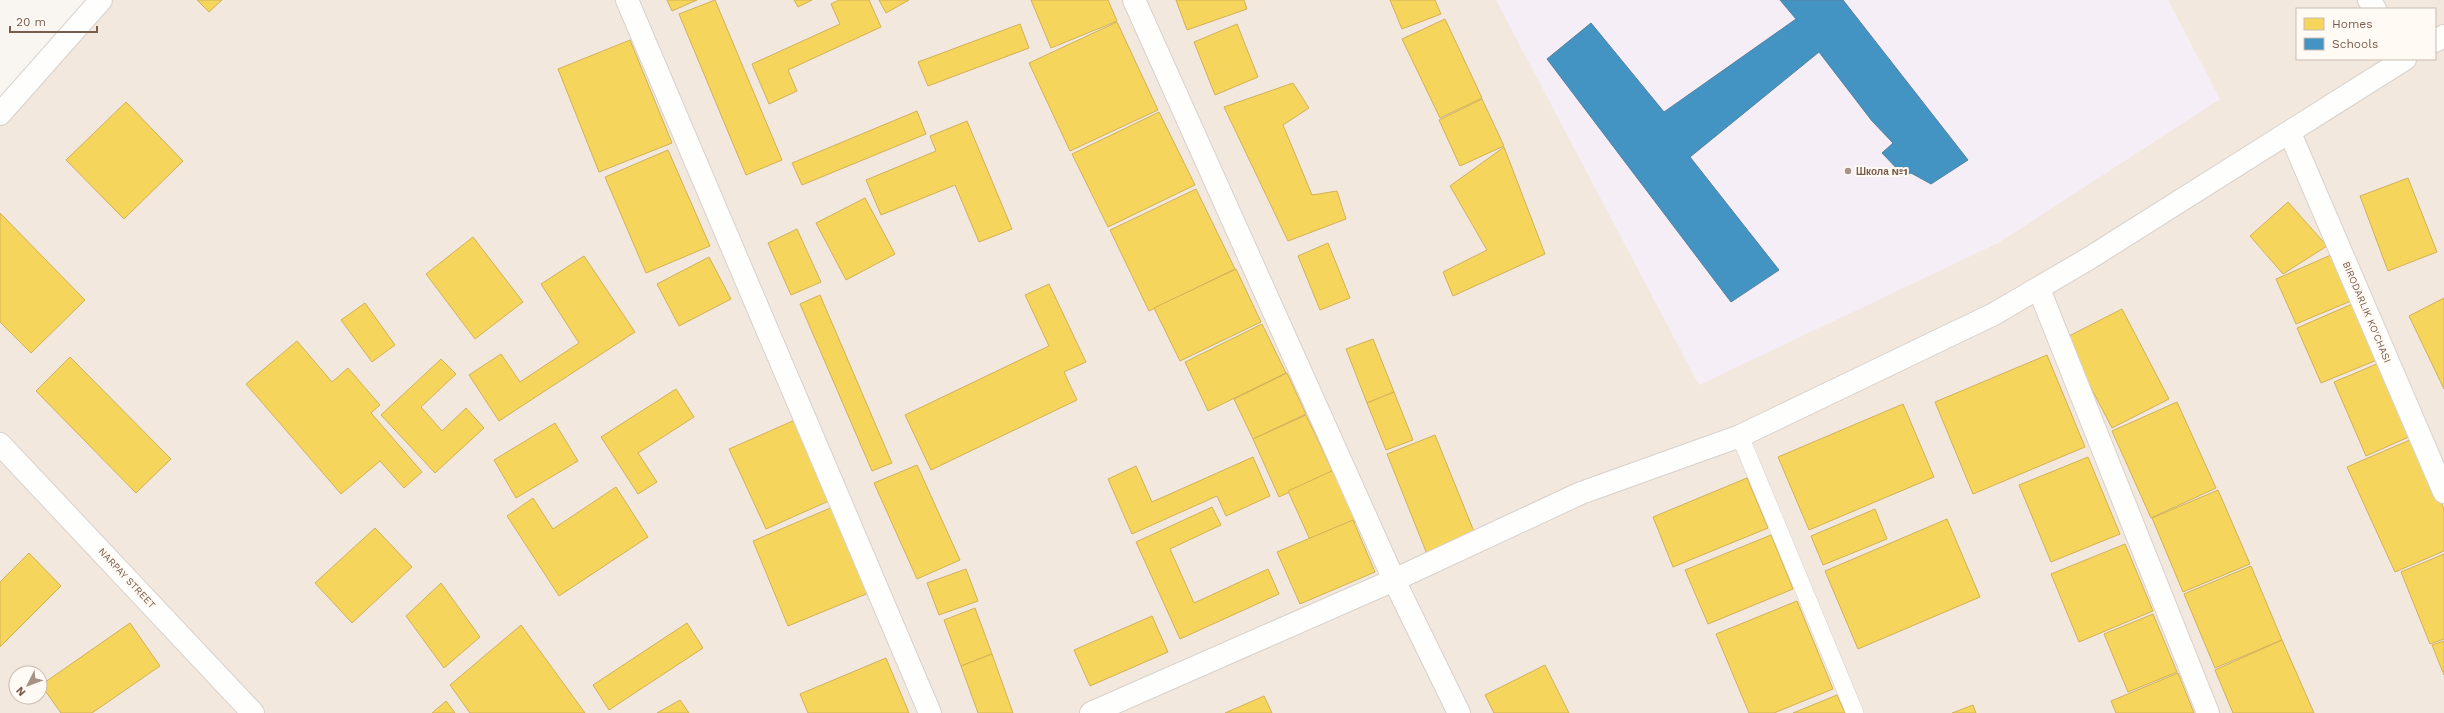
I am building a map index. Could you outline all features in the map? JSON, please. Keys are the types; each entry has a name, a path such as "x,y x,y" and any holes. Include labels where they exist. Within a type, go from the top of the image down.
{"street":[{"path":"0,114 101,0"},
{"path":"627,0 930,713"},
{"path":"1134,0 1394,580 1459,713"},
{"path":"1092,713 1394,580 1581,493 1740,436 1994,314 2039,289 2403,60"},
{"name":"BIRODARLIK KO'CHASI","path":"2290,132 2444,492"},
{"path":"2039,289 2208,713"},
{"name":"NARPAY STREET","path":"0,444 253,713"}],"lane":[{"path":"1740,436 1855,713"}],"shaded area":[{"path":"100,0 2444,0 2444,713 0,713 0,113"},
{"name":"Школа №1","path":"1496,0 2168,0 2220,99 1998,243 1699,385"}],"building: Homes":[{"path":"197,0 222,0 209,12"},
{"path":"667,0 697,0 672,11"},
{"path":"715,0 782,160 746,175 679,14"},
{"path":"794,0 812,0 798,7"},
{"path":"839,0 869,0 881,27 788,70 797,91 769,104 752,64 840,24 831,4"},
{"path":"879,0 909,0 886,13"},
{"path":"1031,0 1108,0 1117,21 1051,48"},
{"path":"1176,0 1244,0 1247,9 1187,30"},
{"path":"1390,0 1435,0 1441,14 1402,29"},
{"path":"1445,19 1482,98 1440,118 1402,39"},
{"path":"1117,22 1158,110 1070,151 1029,63"},
{"path":"1020,24 1029,48 928,86 918,62"},
{"path":"1237,24 1258,77 1215,95 1194,42"},
{"path":"630,40 672,143 599,172 558,69"},
{"path":"1293,83 1309,108 1283,125 1312,195 1337,191 1346,219 1288,241 1224,107"},
{"path":"1482,99 1504,146 1460,166 1439,120"},
{"path":"126,102 183,161 124,219 66,160"},
{"path":"917,111 926,134 802,185 792,163"},
{"path":"1159,112 1195,185 1108,227 1072,154"},
{"path":"967,121 1012,229 979,242 955,185 881,215 866,180 936,151 930,136"},
{"path":"1504,147 1545,254 1453,296 1443,272 1487,250 1450,186"},
{"path":"668,150 710,246 646,273 605,177"},
{"path":"2408,178 2437,252 2388,271 2360,196"},
{"path":"1196,189 1235,269 1149,311 1110,230"},
{"path":"865,198 895,254 846,280 816,223"},
{"path":"2288,202 2327,246 2283,274 2250,236"},
{"path":"0,213 85,300 31,353 0,322"},
{"path":"797,229 821,282 791,295 768,243"},
{"path":"473,237 523,302 475,339 426,274"},
{"path":"1328,243 1350,298 1320,310 1298,256"},
{"path":"2331,255 2351,301 2296,324 2276,279"},
{"path":"584,256 635,332 499,421 469,375 501,354 520,382 579,343 541,284"},
{"path":"709,257 731,299 679,326 657,284"},
{"path":"1236,269 1261,322 1180,361 1154,308"},
{"path":"1049,284 1086,362 1064,372 1077,400 931,470 905,415 1049,346 1025,295"},
{"path":"820,295 892,463 872,471 800,304"},
{"path":"2444,298 2444,389 2409,316"},
{"path":"365,303 395,345 372,362 341,320"},
{"path":"2352,304 2377,360 2321,383 2297,328"},
{"path":"2122,309 2169,399 2112,428 2065,338"},
{"path":"1262,324 1286,373 1208,411 1185,362"},
{"path":"1373,339 1394,392 1367,403 1346,349"},
{"path":"297,341 332,382 348,368 380,405 371,413 422,472 404,488 380,461 341,494 246,384"},
{"path":"2047,355 2085,447 1973,494 1935,402"},
{"path":"70,357 171,459 136,493 36,391"},
{"path":"441,359 456,374 421,407 442,431 466,408 484,428 435,473 381,415"},
{"path":"2379,363 2411,436 2366,456 2334,382"},
{"path":"1287,373 1306,414 1253,439 1234,399"},
{"path":"676,389 694,417 638,453 657,482 638,494 601,437"},
{"path":"1394,392 1413,440 1386,450 1367,403"},
{"path":"2177,402 2216,488 2151,518 2112,431"},
{"path":"1903,404 1934,477 1809,530 1778,457"},
{"path":"1306,415 1333,472 1279,497 1253,439"},
{"path":"795,420 831,500 766,529 729,449"},
{"path":"555,423 578,461 516,498 494,460"},
{"path":"1435,435 1475,534 1427,554 1387,454"},
{"path":"2412,439 2444,509 2444,551 2395,572 2347,467"},
{"path":"1253,457 1270,496 1226,516 1217,496 1132,534 1108,479 1136,466 1152,502"},
{"path":"2088,457 2120,534 2051,562 2019,485"},
{"path":"917,465 960,560 917,579 874,483"},
{"path":"1334,470 1357,521 1311,542 1288,491"},
{"path":"1747,478 1768,528 1673,567 1653,517"},
{"path":"616,487 648,537 559,596 507,516 533,498 553,529"},
{"path":"2218,490 2250,564 2183,592 2152,518"},
{"path":"835,506 871,592 788,626 753,541"},
{"path":"1212,507 1221,525 1170,549 1194,603 1268,569 1279,594 1180,639 1136,542"},
{"path":"1875,509 1887,539 1823,565 1811,536"},
{"path":"1947,519 1980,597 1858,649 1825,571"},
{"path":"1353,520 1375,572 1300,604 1277,552"},
{"path":"375,528 412,567 352,623 315,583"},
{"path":"1771,535 1793,589 1708,624 1685,570"},
{"path":"2125,544 2153,611 2079,642 2051,574"},
{"path":"29,553 61,586 0,647 0,582"},
{"path":"2444,554 2444,639 2430,644 2401,572"},
{"path":"2251,566 2282,640 2215,668 2184,594"},
{"path":"966,569 978,601 939,615 927,583"},
{"path":"441,583 480,637 444,668 406,616"},
{"path":"1797,601 1833,689 1774,713 1749,713 1716,634"},
{"path":"975,608 992,654 961,666 944,620"},
{"path":"2153,614 2177,672 2128,692 2104,634"},
{"path":"1152,616 1168,652 1090,686 1074,650"},
{"path":"130,623 160,666 92,713 61,713 48,695 48,680"},
{"path":"687,623 703,648 609,710 593,685"},
{"path":"521,625 585,713 470,713 450,685"},
{"path":"2282,640 2314,713 2233,713 2215,670"},
{"path":"2444,641 2444,675 2432,645"},
{"path":"992,654 1013,713 978,713 961,666"},
{"path":"886,658 909,713 808,713 800,694"},
{"path":"1545,665 1569,713 1494,713 1485,695"},
{"path":"2178,673 2194,713 2116,713 2111,701"},
{"path":"1837,695 1845,713 1793,713"},
{"path":"1264,696 1272,713 1225,713"},
{"path":"680,700 689,713 657,713"},
{"path":"446,701 455,713 432,713"},
{"path":"1973,705 1976,713 1952,713"}],"building: Schools":[{"path":"1780,0 1843,0 1968,160 1931,184 1911,173 1903,175 1882,153 1893,143 1872,121 1819,52 1690,157 1779,270 1731,302 1547,59 1591,23 1664,112 1796,19"}],"place":[{"name":"Школа №1","path":"1848,171"}]}
